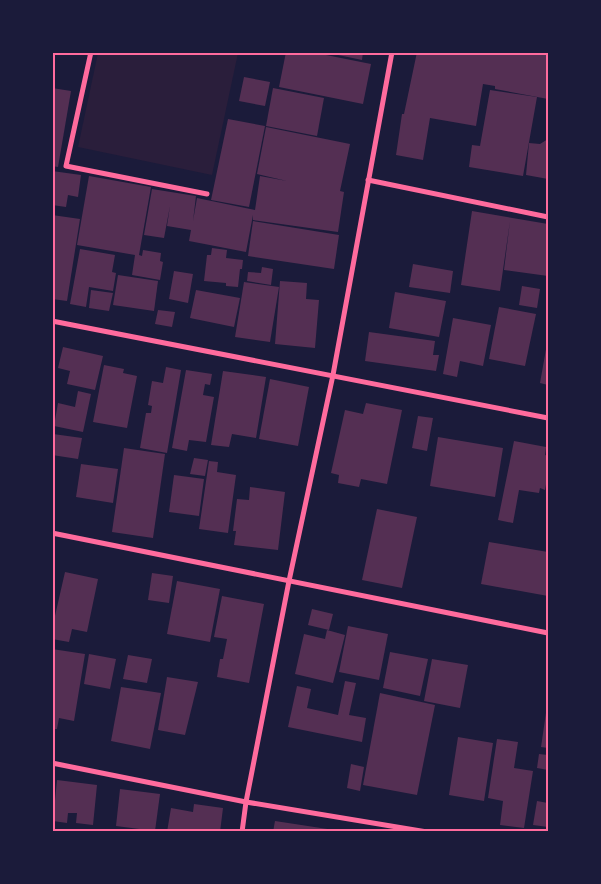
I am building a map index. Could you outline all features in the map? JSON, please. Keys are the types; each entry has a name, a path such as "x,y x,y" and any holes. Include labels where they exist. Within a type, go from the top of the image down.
{"street":[{"path":"90,52 66,166 207,194"},
{"path":"242,832 246,802 289,581 333,375 392,52"},
{"path":"368,180 548,217"},
{"path":"52,321 548,418"},
{"path":"52,533 548,633"},
{"path":"52,763 246,802 427,832"}],"shaded area":[{"path":"98,53 238,53 212,175 78,147"}],"building":[{"path":"286,52 311,52 371,64 363,104 279,87"},
{"path":"324,52 363,52 362,60"},
{"path":"417,52 548,52 548,99 495,89 495,86 483,84 476,126 430,118 423,160 396,155 402,114 404,114"},
{"path":"244,77 270,82 265,106 239,101"},
{"path":"52,88 71,91 58,167 52,166"},
{"path":"273,88 324,98 317,136 266,126"},
{"path":"490,90 537,97 523,176 469,167 472,145 480,146"},
{"path":"228,119 265,126 249,207 211,200"},
{"path":"266,127 350,144 340,191 344,192 338,232 253,220 253,215 246,252 189,241 191,230 167,226 170,206 164,238 144,235 152,189 196,196 193,221 197,198 255,210 260,176 287,181 257,174"},
{"path":"548,139 548,179 526,175 529,143 540,144"},
{"path":"52,171 81,175 78,197 68,195 66,207 52,205"},
{"path":"89,176 151,187 139,255 142,256 143,250 161,253 160,261 163,262 160,280 132,275 135,255 77,245"},
{"path":"472,211 548,224 548,276 504,270 510,221 500,291 461,285"},
{"path":"52,215 80,219 67,301 52,299"},
{"path":"253,221 339,235 334,269 248,256"},
{"path":"212,248 227,250 226,258 243,260 238,287 226,286 226,283 204,281 207,255 211,255"},
{"path":"80,249 115,255 112,272 116,273 113,291 89,287 86,307 70,304"},
{"path":"413,264 453,271 450,293 409,287"},
{"path":"262,267 273,269 271,285 247,281 248,272 261,273"},
{"path":"174,271 193,274 188,303 169,299"},
{"path":"118,275 158,281 154,311 113,305"},
{"path":"280,281 307,283 306,299 319,300 315,348 275,344"},
{"path":"244,282 279,287 270,342 235,337"},
{"path":"522,286 540,289 537,308 519,305"},
{"path":"91,290 113,293 109,311 89,308"},
{"path":"196,290 240,298 234,327 190,318"},
{"path":"395,292 446,301 439,337 389,328"},
{"path":"499,307 536,314 525,366 489,359"},
{"path":"158,310 175,312 172,327 155,324"},
{"path":"453,318 491,325 483,366 460,361 457,377 443,374"},
{"path":"369,332 435,341 433,355 439,355 436,371 365,361"},
{"path":"548,338 548,385 540,383"},
{"path":"63,347 103,356 95,390 67,384 70,371 58,368"},
{"path":"104,365 124,369 123,373 137,376 127,428 93,422"},
{"path":"166,367 181,370 167,453 140,448 146,413 151,413 152,406 148,405 152,381 163,383"},
{"path":"186,370 212,374 210,385 205,384 203,395 214,397 206,442 189,440 187,451 172,448"},
{"path":"223,371 266,377 256,438 232,434 229,447 211,445"},
{"path":"270,379 309,387 298,446 259,439"},
{"path":"78,391 91,394 83,432 54,426 58,403 75,407"},
{"path":"366,403 402,410 387,484 361,479 359,487 338,483 339,475 331,473 345,410 363,414"},
{"path":"418,416 433,418 427,451 412,448"},
{"path":"53,434 82,438 78,459 52,455"},
{"path":"438,437 503,448 495,497 430,486"},
{"path":"514,441 546,447 545,455 548,456 548,473 545,490 540,488 539,493 519,490 513,523 498,520"},
{"path":"124,448 165,454 153,538 112,532"},
{"path":"194,458 208,460 205,476 190,474"},
{"path":"209,461 218,462 217,472 236,475 228,533 199,529"},
{"path":"81,464 118,469 113,503 76,497"},
{"path":"174,475 204,479 199,516 169,512"},
{"path":"250,487 285,492 278,550 234,545 236,531 233,531 237,499 249,500"},
{"path":"377,509 417,517 402,588 362,580"},
{"path":"489,542 548,552 548,596 481,584"},
{"path":"65,572 98,579 87,632 72,629 69,642 52,639 52,629"},
{"path":"152,573 173,576 169,603 148,600"},
{"path":"177,581 220,589 210,642 167,634"},
{"path":"222,596 264,604 249,683 217,677 220,659 223,659 227,639 214,637"},
{"path":"312,609 333,614 329,630 308,625"},
{"path":"348,626 388,634 379,680 339,672"},
{"path":"327,630 345,635 333,683 295,674 304,634 325,639"},
{"path":"52,649 85,654 74,721 59,718 57,729 52,729"},
{"path":"390,652 428,659 420,696 383,688"},
{"path":"89,654 116,659 110,689 84,684"},
{"path":"128,655 152,659 147,683 123,679"},
{"path":"432,659 468,665 460,708 424,701"},
{"path":"167,677 198,682 185,735 158,730"},
{"path":"345,681 356,683 349,715 366,718 362,742 288,727 297,686 311,689 307,708 338,715"},
{"path":"121,687 161,693 150,749 111,741"},
{"path":"380,693 435,705 417,795 363,785"},
{"path":"548,706 548,748 541,747"},
{"path":"458,737 493,743 484,801 449,795"},
{"path":"497,739 518,742 514,768 533,771 524,828 500,825 503,801 488,798"},
{"path":"539,754 548,755 548,770 537,768"},
{"path":"351,764 364,767 360,791 347,788"},
{"path":"57,780 97,785 93,825 76,823 77,813 68,813 67,823 53,821"},
{"path":"120,789 160,794 155,831 116,826"},
{"path":"537,801 548,803 548,827 533,825"},
{"path":"194,804 223,808 220,832 167,832 171,808 193,812"},
{"path":"275,821 334,830 334,832 273,832"}]}
